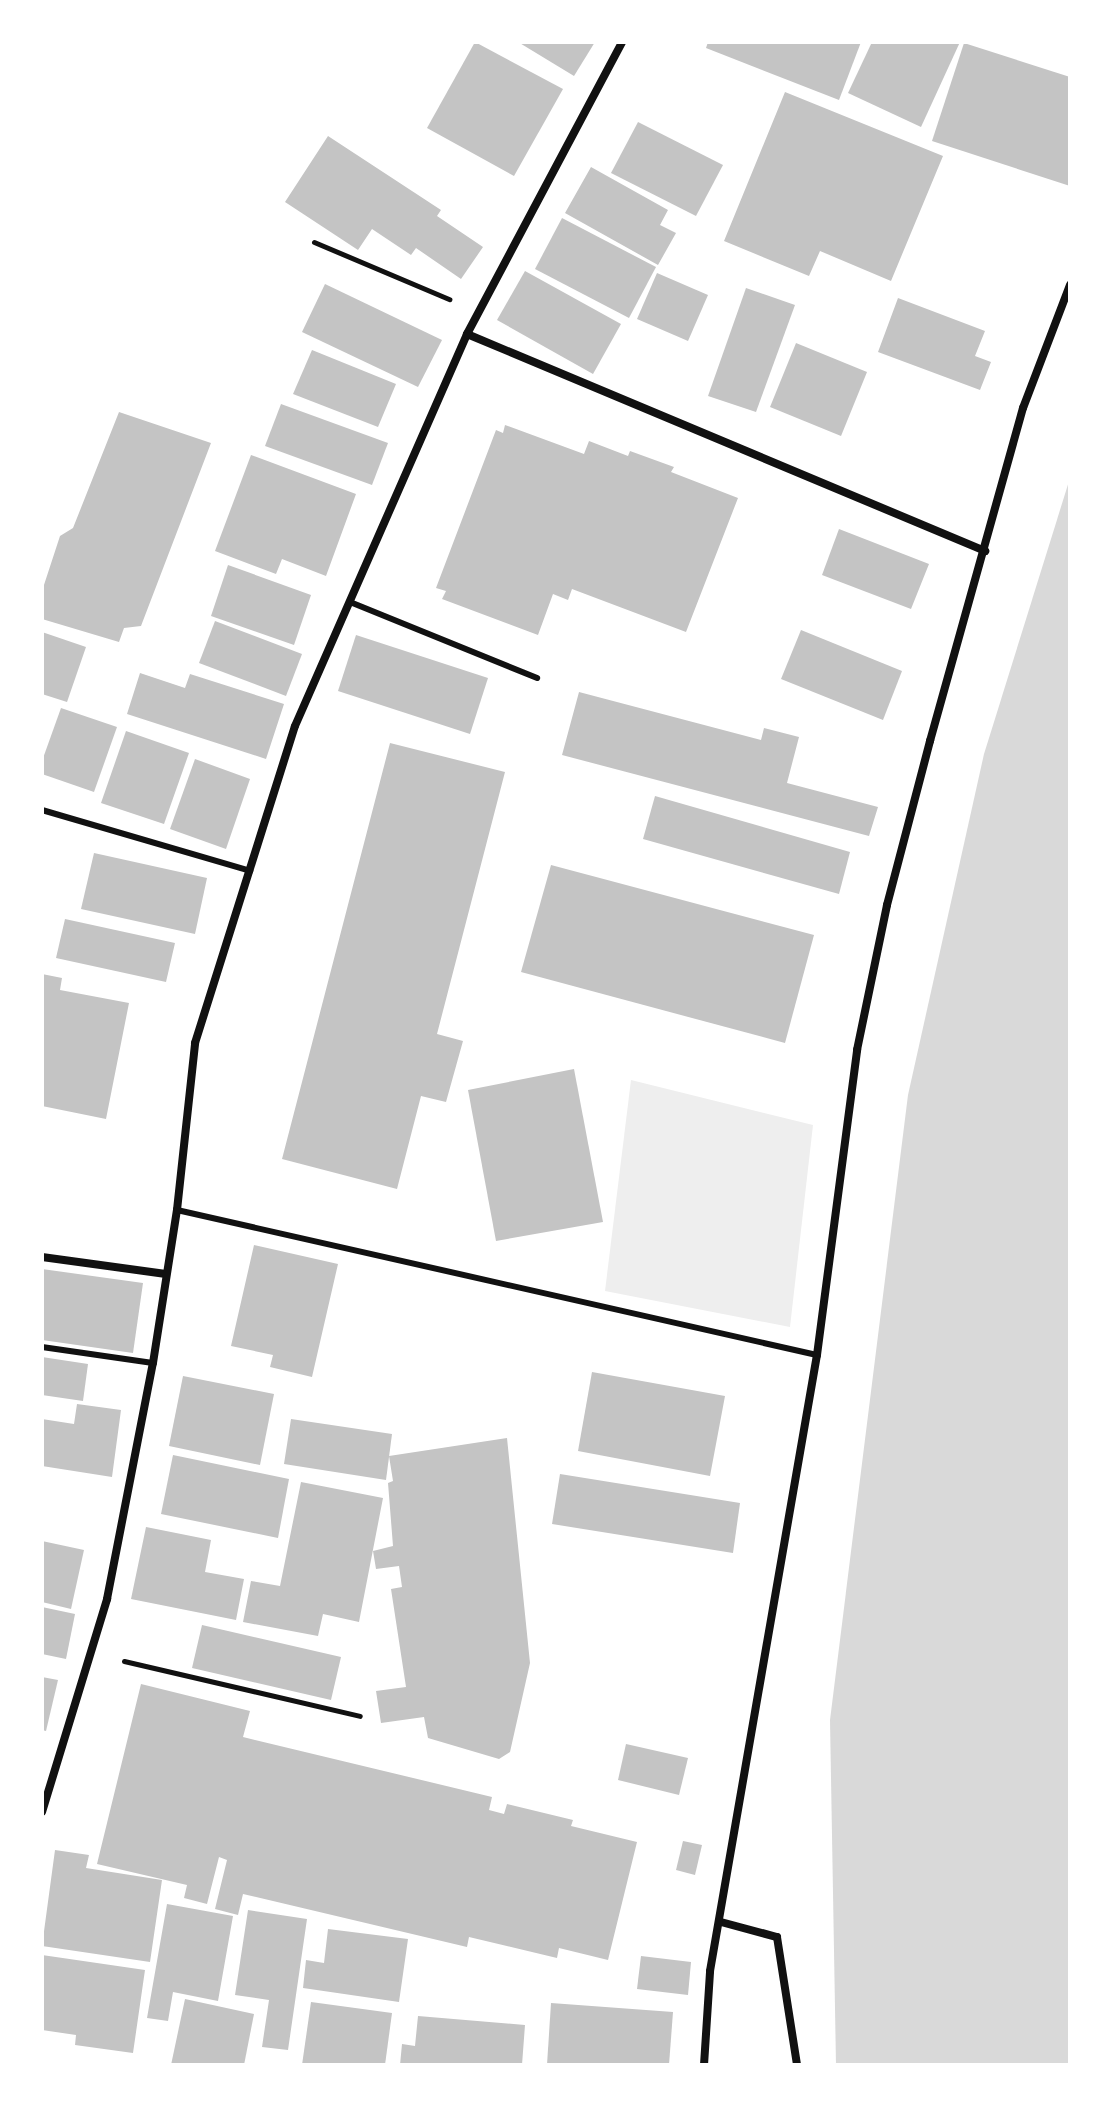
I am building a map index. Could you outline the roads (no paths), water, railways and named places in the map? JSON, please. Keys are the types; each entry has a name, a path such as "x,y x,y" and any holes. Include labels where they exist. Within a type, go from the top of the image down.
{"street":[{"path":"42,1812 93,1654 107,1599 153,1363 177,1210 195,1043 295,726 467,334 622,42"},
{"path":"704,2065 710,1971 721,1922 817,1355 860,1036 887,905 1023,408 1070,285"},
{"path":"467,334 985,551"},
{"path":"42,1257 166,1274"},
{"path":"721,1922 777,1937 797,2065"}],"lane":[{"path":"350,602 537,678"},
{"path":"42,810 250,871"},
{"path":"177,1210 817,1355"},
{"path":"42,1347 153,1363"}]}
